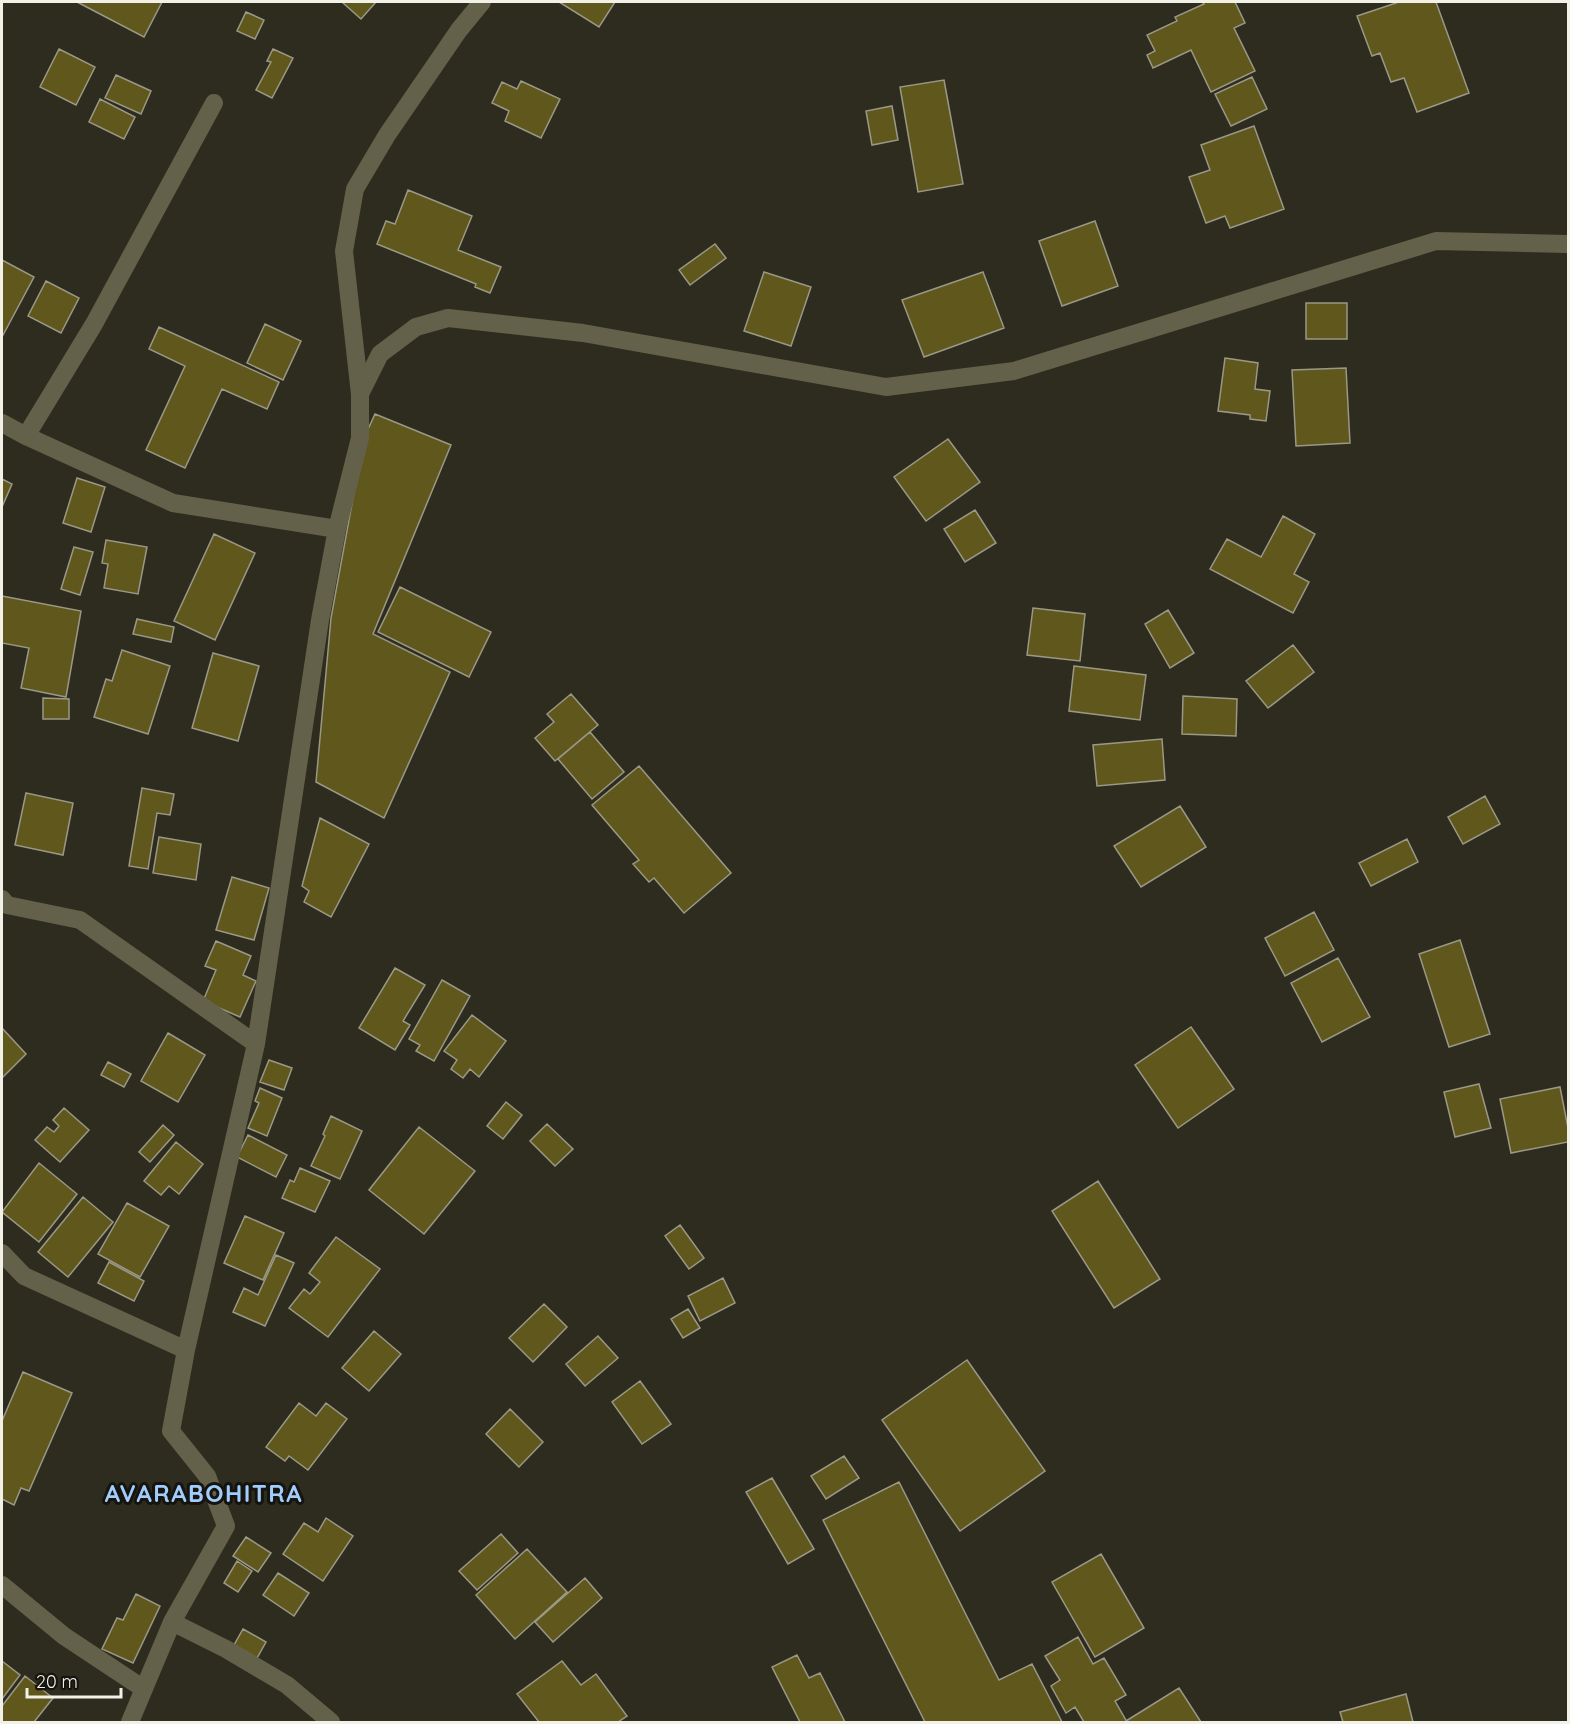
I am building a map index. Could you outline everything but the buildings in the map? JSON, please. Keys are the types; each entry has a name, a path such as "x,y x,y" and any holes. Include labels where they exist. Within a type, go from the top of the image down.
{"street":[{"path":"130,1722 172,1622 226,1526 207,1476 171,1431 186,1350 256,1044 320,620 337,528 360,438 360,394 344,250 355,189 387,135 459,30 482,2"},
{"path":"26,436 93,324 214,103"},
{"path":"360,394 380,354 416,327 448,318 583,333 886,387 1014,371 1436,241 1569,244"},
{"path":"2,423 173,503 337,528"},
{"path":"2,899 7,905 80,920 256,1044"},
{"path":"2,1253 24,1276 186,1350"},
{"path":"2,1585 64,1636 144,1689"},
{"path":"172,1622 226,1649 287,1685 332,1722"}],"district":[{"name":"AVARABOHITRA","path":"204,1493"}]}
